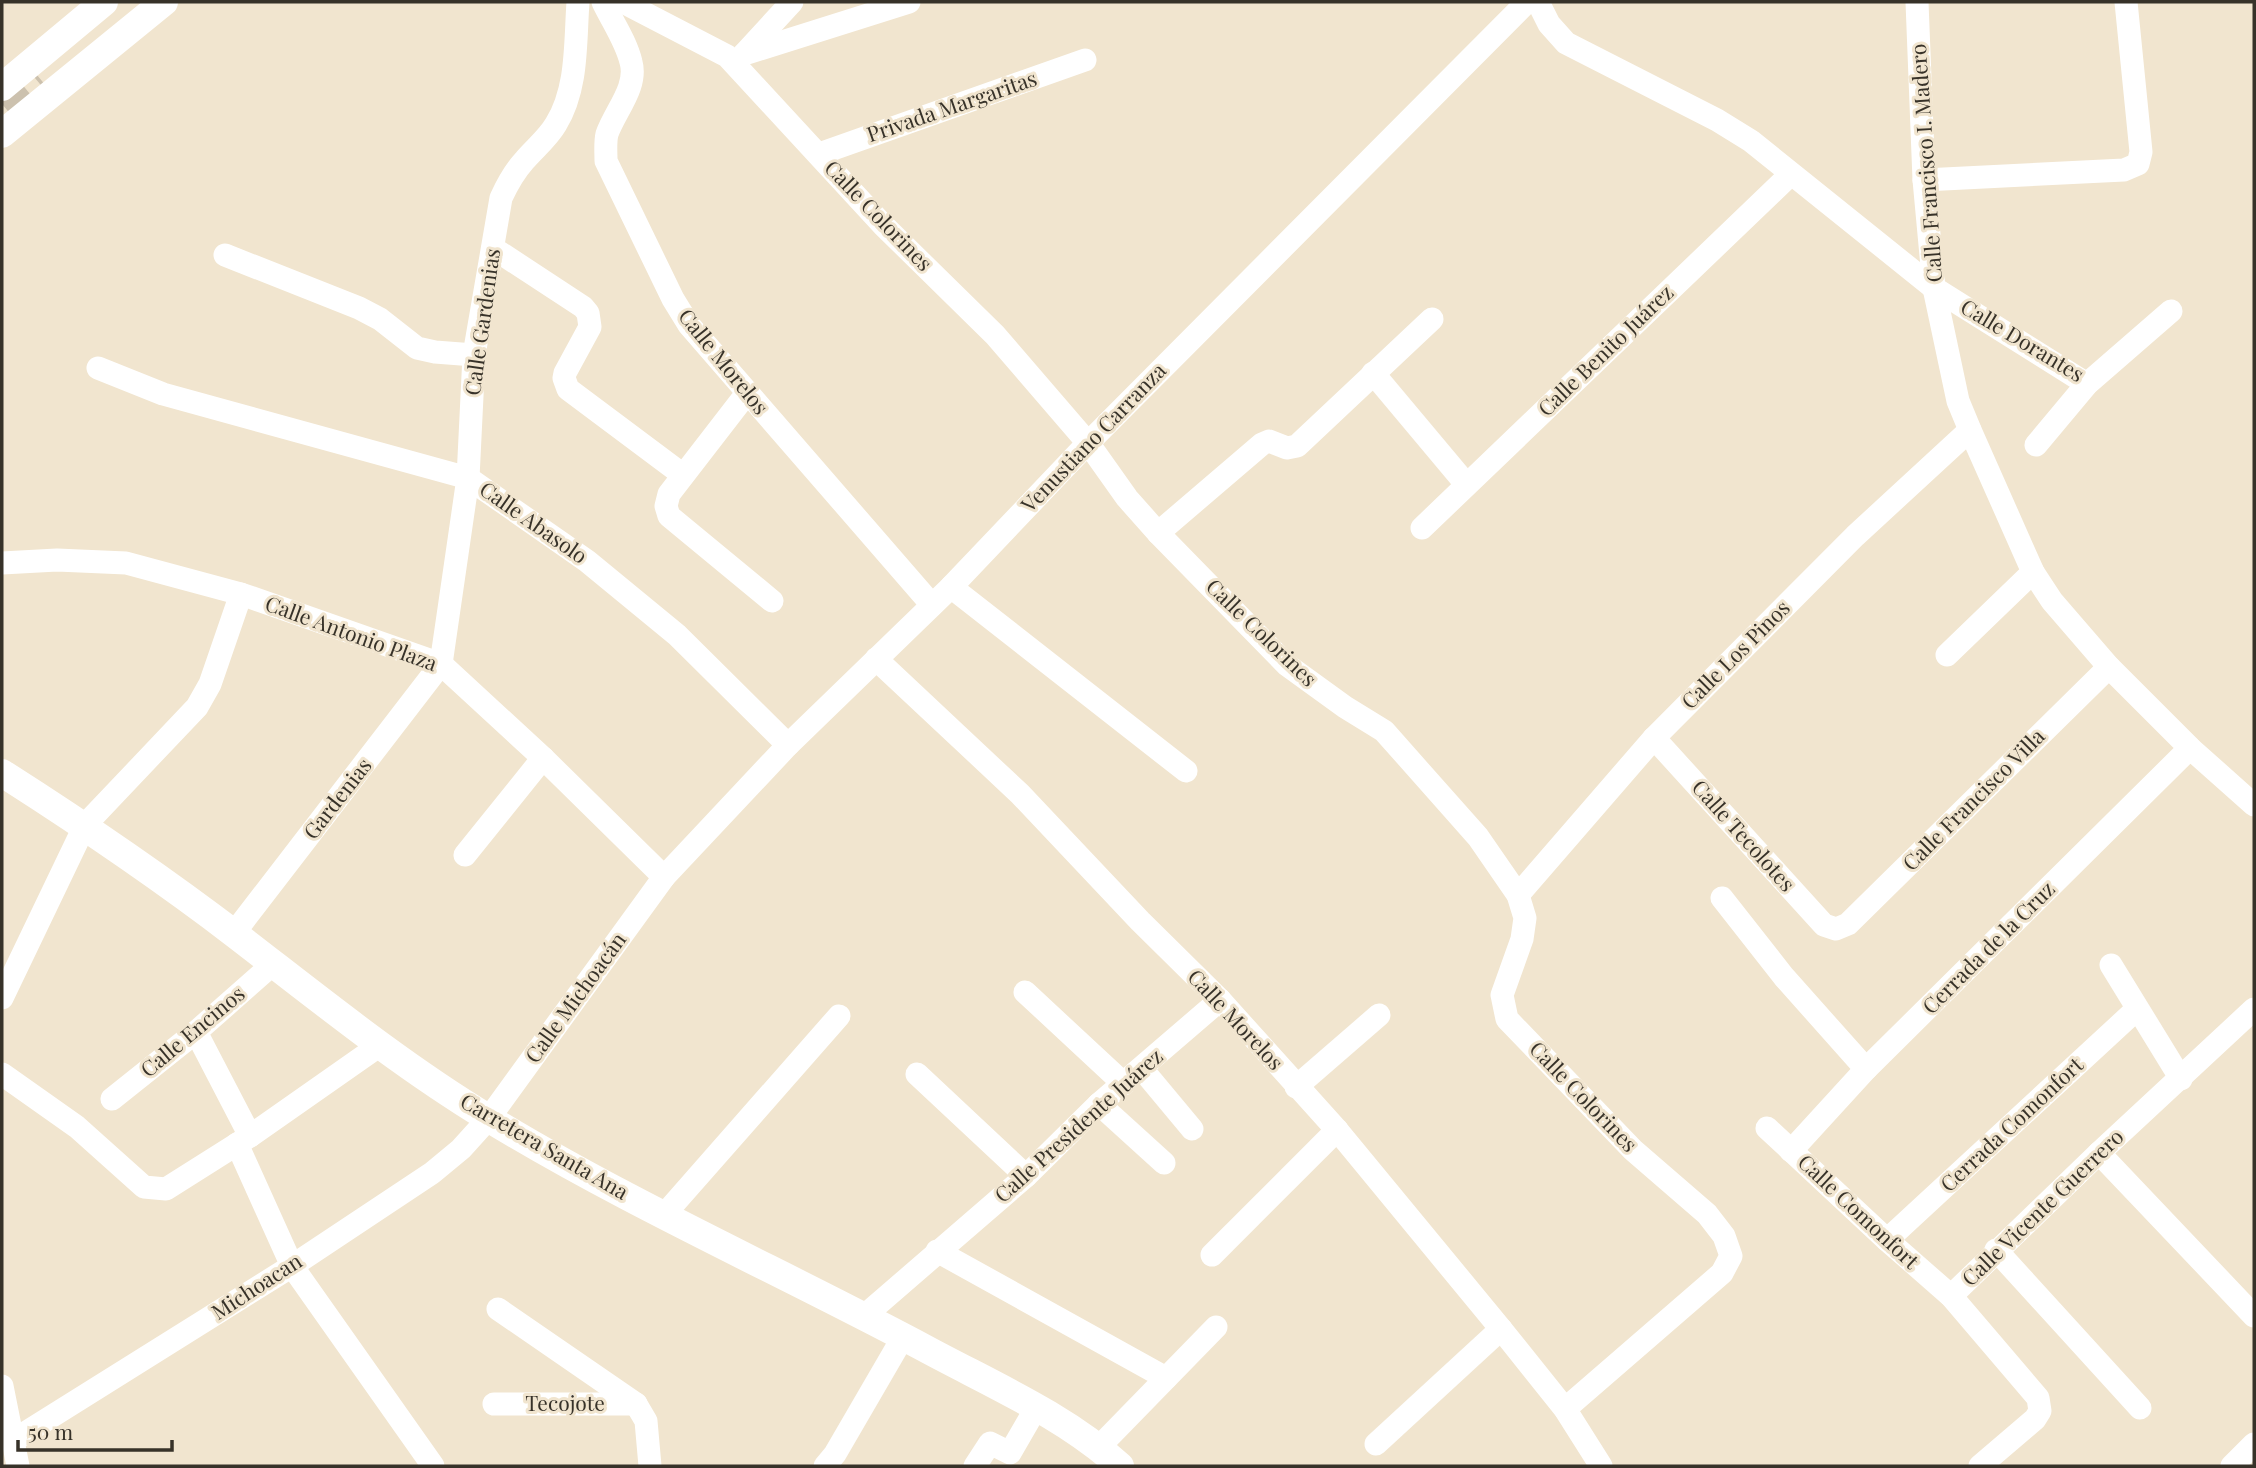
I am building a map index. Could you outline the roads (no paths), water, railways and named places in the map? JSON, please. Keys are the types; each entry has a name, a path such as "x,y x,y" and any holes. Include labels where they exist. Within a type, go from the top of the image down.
{"main road":[{"path":"7,78 104,2"},
{"path":"12,126 124,2"},
{"path":"68,65 144,2"},
{"path":"7,78 68,65 164,2"},
{"path":"7,78 12,126"},
{"name":"Carretera Santa Ana","path":"2,773 85,825 234,933 380,1045 489,1118 664,1215 1036,1408 1099,1447 1120,1466"}],"street":[{"name":"Calle Gardenias","path":"441,664 468,478 474,355 501,198 510,178 555,125 572,86 578,2"},
{"name":"Calle Morelos","path":"603,2 632,63 629,87 606,137 606,161 673,299 689,326 932,605"},
{"name":"Calle Colorines","path":"623,2 736,55 883,225 995,335 1088,443 1127,498 1158,533 1287,665 1384,731 1478,837 1518,895 1525,918 1522,939 1502,995 1507,1019 1633,1150 1707,1214 1724,1236 1731,1256 1722,1273 1565,1409"},
{"path":"736,55 792,2"},
{"path":"736,55 909,2"},
{"name":"Venustiano Carranza","path":"664,877 788,745 951,587 1088,443 1527,2"},
{"name":"Calle Dorantes","path":"1538,2 1549,24 1566,43 1717,120 1751,141 1934,288 2087,384 2171,312"},
{"name":"Calle Francisco I. Madero","path":"1917,2 1924,180 1934,288 1958,401 1970,430 2034,572 2052,601 2109,667 2190,748 2254,805"},
{"path":"1924,180 2124,170 2138,164 2141,152 2126,2"},
{"name":"Privada Margaritas","path":"819,154 1085,60"},
{"name":"Calle Benito Juárez","path":"1422,528 1791,174"},
{"path":"493,248 583,307 588,313 590,327 565,373 568,389 682,475"},
{"path":"225,255 359,308 380,319 418,348 474,355"},
{"path":"1158,533 1262,444 1269,441 1287,448 1297,446 1432,319"},
{"name":"Calle Abasolo","path":"98,368 163,394 468,478 587,561 677,635 788,745"},
{"path":"1373,373 1466,484"},
{"path":"2036,445 2087,384"},
{"path":"747,393 682,475 667,500 669,516 772,601"},
{"name":"Calle Los Pinos","path":"1518,895 1654,738 1856,536 1970,430"},
{"name":"Calle Antonio Plaza","path":"2,563 57,560 118,562 241,594 441,664 543,758 664,877"},
{"path":"1947,655 2034,572"},
{"path":"951,587 1186,771"},
{"path":"2,998 8,970 85,825 197,707 210,684 241,594"},
{"name":"Calle Morelos","path":"876,659 1020,794 1140,921 1220,1000 1337,1130 1565,1409 1601,1466"},
{"name":"Gardenias","path":"234,933 441,664"},
{"name":"Calle Francisco Villa","path":"1836,929 1848,924 2109,667"},
{"name":"Calle Tecolotes","path":"1654,738 1824,925 1836,929"},
{"name":"Cerrada de la Cruz","path":"1791,1151 1866,1069 2190,748"},
{"path":"465,855 543,758"},
{"name":"Calle Michoacán","path":"489,1118 664,877"},
{"path":"1722,898 1784,977 1866,1069"},
{"name":"Calle Encinos","path":"112,1099 196,1032 273,964"},
{"path":"2111,965 2181,1079"},
{"path":"1025,992 1124,1084"},
{"name":"Calle Presidente Juárez","path":"863,1317 1026,1176 1099,1104 1220,1000"},
{"name":"Cerrada Comonfort","path":"1887,1240 2137,1009"},
{"name":"Calle Vicente Guerrero","path":"1980,1466 2035,1419 2040,1405 2038,1398 1951,1296 1996,1250 2254,1009"},
{"path":"1296,1087 1379,1015"},
{"path":"664,1215 839,1016"},
{"path":"196,1032 244,1140 292,1266 433,1466"},
{"path":"2,1074 76,1127 144,1186 156,1189 166,1188 244,1140 380,1045"},
{"path":"1142,1069 1192,1129"},
{"path":"917,1074 1026,1176"},
{"path":"1099,1104 1164,1163"},
{"name":"Michoacan","path":"14,1440 292,1266 432,1172 461,1149 489,1118"},
{"name":"Calle Comonfort","path":"1767,1128 1951,1296"},
{"path":"1212,1255 1337,1130"},
{"path":"2099,1153 2254,1316"},
{"path":"1996,1250 2140,1408"},
{"path":"937,1251 1166,1378"},
{"path":"498,1310 636,1404 646,1421 650,1466"},
{"path":"1099,1447 1216,1328"},
{"path":"1376,1444 1501,1329"},
{"path":"825,1466 835,1454 903,1337"},
{"path":"2,1386 18,1466"},
{"name":"Tecojote","path":"494,1404 636,1404"},
{"path":"975,1466 990,1443 1010,1453 1036,1408"},
{"path":"2232,1466 2254,1444"}],"tunnel":[{"path":"2,104 37,75"}]}
